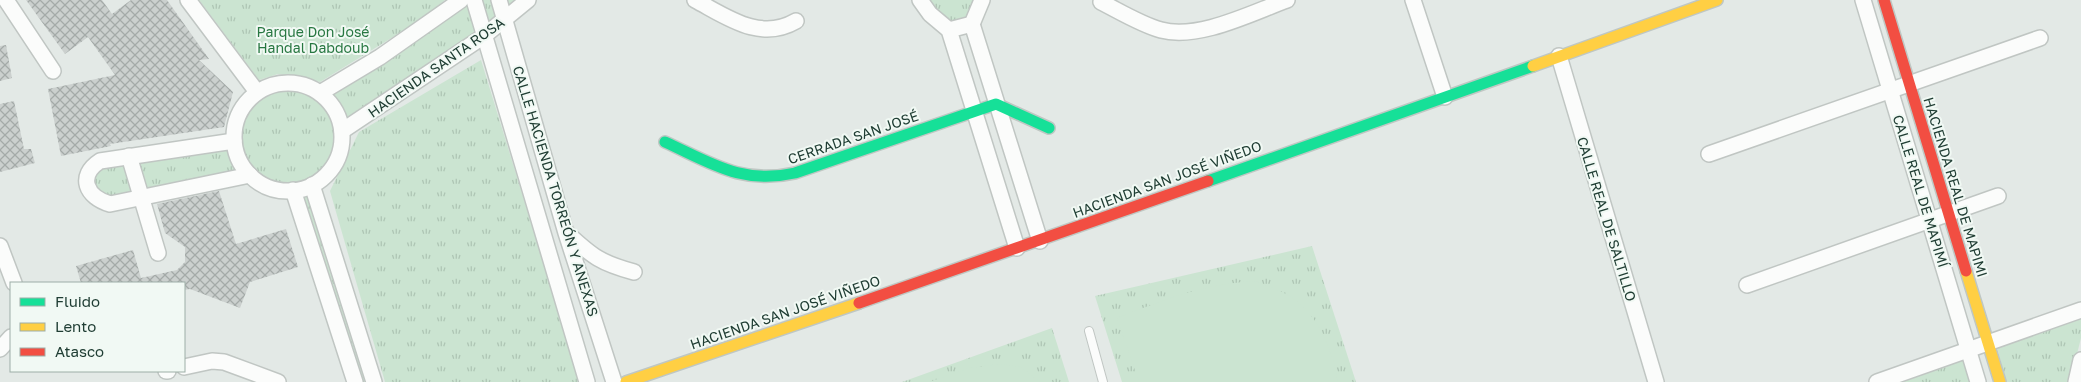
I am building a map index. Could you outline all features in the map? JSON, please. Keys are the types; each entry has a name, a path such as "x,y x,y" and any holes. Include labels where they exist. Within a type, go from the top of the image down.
{"street":[{"path":"6,0 53,71"},
{"path":"188,0 257,92"},
{"path":"320,93 380,58 461,0"},
{"name":"CALLE HACIENDA TORREÓN Y ANEXAS","path":"474,0 587,382"},
{"name":"CALLE HACIENDA TORREÓN Y ANEXAS","path":"499,0 566,233 614,382"},
{"name":"HACIENDA SANTA ROSA","path":"342,131 484,36 528,0"},
{"path":"694,0 753,29 778,29 796,21"},
{"path":"920,0 930,14 949,30 1017,248"},
{"path":"982,0 972,24 1040,241"},
{"path":"1101,2 1160,30 1180,33 1198,32 1287,0"},
{"path":"1413,0 1445,97"},
{"name":"HACIENDA SAN JOSÉ VIÑEDO","path":"626,382 1040,241 1717,0"},
{"name":"CALLE REAL DE MAPIMÍ","path":"1863,0 1978,382"},
{"name":"HACIENDA REAL DE MAPIMI","path":"1884,0 1948,213 1990,343 2000,382"},
{"path":"949,30 972,24"},
{"path":"1708,154 2040,38"},
{"name":"CALLE REAL DE SALTILLO","path":"1559,56 1656,382"},
{"path":"282,83 308,86 320,93 335,109 342,131 342,144 332,168 323,178 312,185 293,190 270,187 250,175 236,154 234,141 235,127 239,114 246,102 257,92 268,86 282,83"},
{"path":"996,104 1050,128"},
{"name":"CERRADA SAN JOSÉ","path":"665,142 740,174 756,177 775,177 796,173 996,104"},
{"path":"234,141 100,161 91,167 87,177 88,188 99,201 110,204 250,175"},
{"path":"130,156 158,253"},
{"path":"312,185 372,382"},
{"path":"293,190 355,382"},
{"path":"1747,285 1998,196"},
{"path":"542,233 551,230 566,233 591,256 609,265 634,272"},
{"path":"0,246 14,282"},
{"path":"1877,382 2081,310"},
{"path":"0,349 10,338"},
{"path":"2076,382 2081,360"},
{"path":"185,367 212,361 224,362 278,382"}],"lane":[{"path":"1089,331 1103,382"}],"green space":[{"name":"Parque Don José Handal Dabdoub","path":"199,0 445,0 419,21 320,82 278,74 259,80"},
{"path":"468,0 519,0 479,35 344,125 338,107 329,94"},
{"path":"923,0 977,0 969,20 954,23 938,17"},
{"path":"481,60 580,382 385,382 330,191 359,132"},
{"path":"288,89 306,93 322,103 332,119 336,137 332,155 322,171 306,181 288,185 270,181 254,171 244,155 240,137 244,119 254,103 270,93"},
{"path":"230,147 235,161 243,172 109,199 95,194 91,177 103,164"},
{"path":"311,189 370,382 359,382 298,194"},
{"path":"1312,246 1356,382 1122,382 1095,296"},
{"path":"1255,281 1284,293 1306,310 1327,343 1338,382 1139,382 1117,318 1201,289"},
{"path":"2081,318 2081,338 2070,382 2006,382 1997,347"},
{"path":"1052,328 1069,382 902,382"},
{"path":"1965,358 1972,382 1897,382"},
{"path":"1000,364 1021,367 1040,382 929,382 969,368"}],"building":[{"path":"26,0 102,0 112,14 131,0 167,0 209,59 199,60 233,92 224,127 110,144 111,146 61,156 48,89 115,75 88,37 65,54"},
{"path":"6,45 12,78 0,81 0,46"},
{"path":"14,101 24,149 31,149 35,163 0,172 0,104"},
{"path":"219,191 236,244 286,229 298,267 250,282 240,308 190,289 185,290 185,282 81,282 76,266 133,250 141,278 177,270 185,262 185,247 165,233 157,204"}],"traffic: fast":[{"path":"1208,181 1533,66"},
{"path":"665,142 727,170 759,176 776,176 795,173 996,104 1049,128"}],"traffic: slow":[{"path":"1533,66 1717,0"},
{"path":"1966,271 2000,382"},
{"path":"626,382 859,303"}],"traffic: jam":[{"path":"1884,0 1966,271"},
{"path":"859,303 1208,181"}]}
